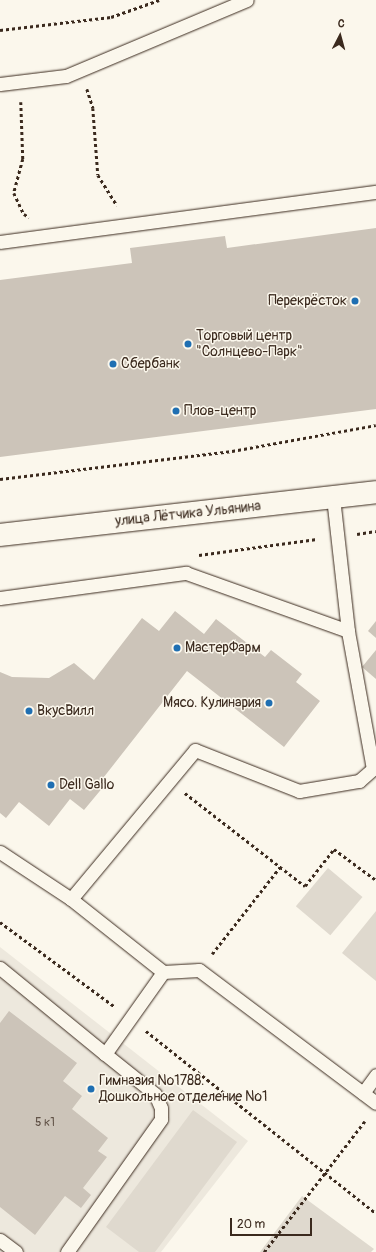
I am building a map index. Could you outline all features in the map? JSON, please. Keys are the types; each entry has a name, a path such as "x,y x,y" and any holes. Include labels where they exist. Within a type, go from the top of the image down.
{"street":[{"name":"улица Лётчика Ульянина","path":"0,535 376,492"}],"lane":[{"path":"0,84 66,76 247,0"},
{"path":"0,242 376,192"},
{"path":"71,899 194,750 298,791 359,781 374,769 348,631 333,498"},
{"path":"0,598 186,573 348,631"},
{"path":"0,852 71,899 163,972 199,970 376,1103"},
{"path":"0,968 155,1094 161,1108 161,1119 157,1128 67,1252"},
{"path":"105,1054 163,972"},
{"path":"363,1093 376,1075"},
{"path":"0,1240 16,1252"}],"path":[{"path":"0,30 111,17 159,0"},
{"path":"82,69 93,108 98,175 129,225"},
{"path":"17,82 23,112 23,159 14,193 24,214 60,234"},
{"path":"0,479 232,451 376,425"},
{"path":"169,781 306,886 334,849 376,880"},
{"path":"199,970 280,866"},
{"path":"0,922 131,1018 376,1213"},
{"path":"264,1252 366,1118"}],"shaded area":[{"path":"328,868 362,897 330,935 296,906"},
{"path":"376,911 376,981 342,953"},
{"name":"Гимназия №1788. Дошкольное отделение №1","path":"0,947 248,1141 161,1252 0,1252"},
{"path":"193,1110 237,1142 155,1252 139,1252 106,1227"},
{"path":"302,1196 374,1249 371,1252 260,1252"}],"building":[{"name":"Торговый центр \"Солнцево-Парк\"","path":"376,228 376,409 0,457 0,280 132,263 130,248 225,236 227,248"},
{"path":"175,611 204,634 216,619 265,657 271,650 302,674 296,682 320,701 284,747 187,671 100,782 104,786 84,810 70,799 49,826 19,802 6,818 0,813 0,672 12,677 49,678 74,663 94,680 142,618 159,631"},
{"path":"376,621 376,638 368,631"},
{"path":"376,650 376,679 362,667"},
{"path":"9,1011 77,1063 63,1081 82,1096 72,1109 108,1138 98,1151 107,1157 83,1188 91,1195 81,1208 65,1196 35,1235 0,1207 0,1023"}],"place":[{"name":"Перекрёсток","path":"355,301"},
{"name":"Торговый центр \"Солнцево-Парк\"","path":"188,344"},
{"name":"Сбербанк","path":"113,364"},
{"name":"Плов-центр","path":"176,411"},
{"name":"МастерФарм","path":"177,648"},
{"name":"Мясо. Кулинария","path":"269,703"},
{"name":"ВкусВилл","path":"29,711"},
{"name":"Dell Gallo","path":"51,785"},
{"name":"Гимназия №1788. Дошкольное отделение №1","path":"91,1089"}]}
